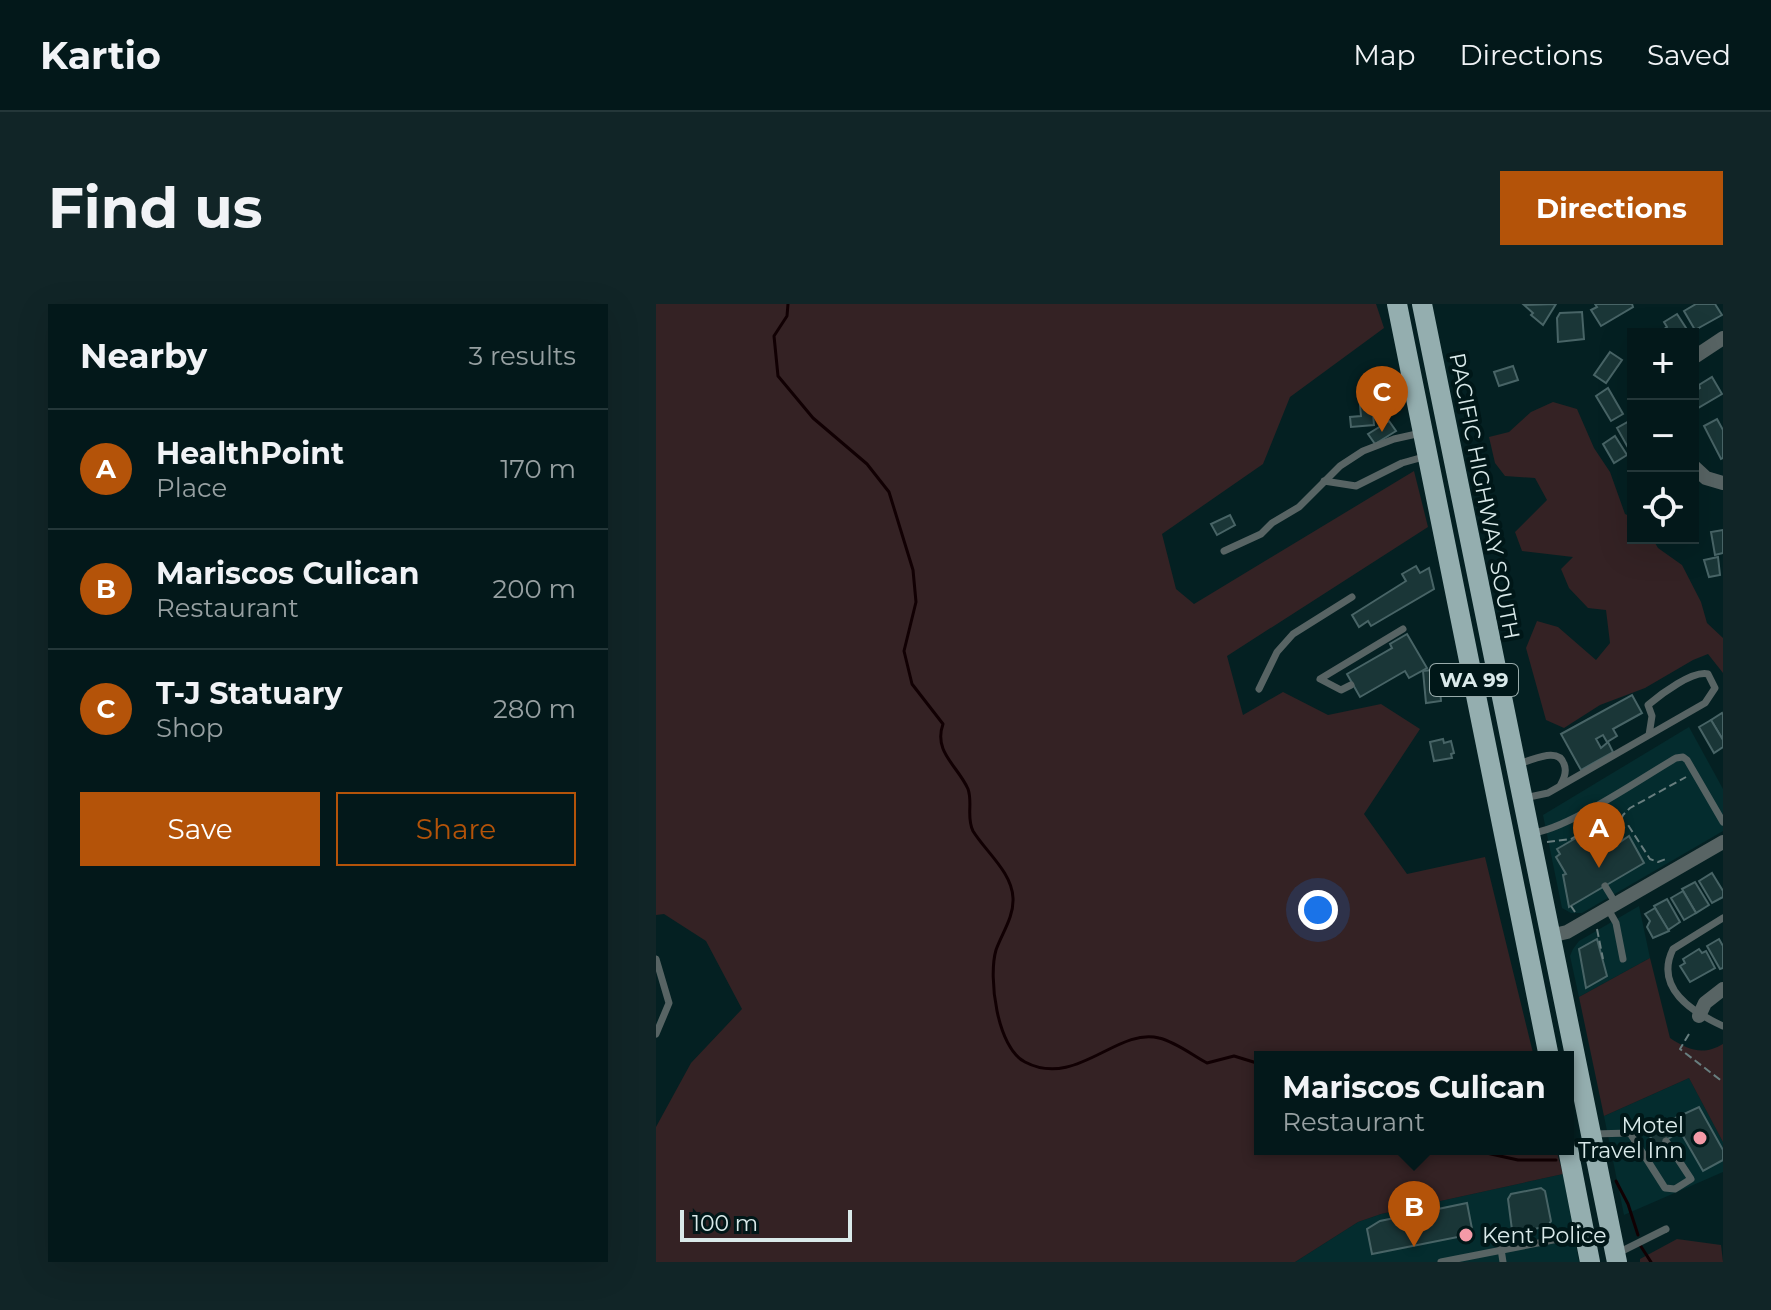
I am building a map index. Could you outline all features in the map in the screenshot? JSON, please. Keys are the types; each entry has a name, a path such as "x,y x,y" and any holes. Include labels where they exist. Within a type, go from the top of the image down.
{"main road":[{"name":"WA 99","path":"1397,304 1548,1051"},
{"name":"PACIFIC HIGHWAY SOUTH","path":"1422,306 1522,798 1536,838 1545,912 1573,1051"},
{"path":"1490,763 1510,802 1515,826 1536,838"},
{"path":"1506,844 1522,857 1524,871 1545,912"},
{"name":"PACIFIC HIGHWAY SOUTH","path":"1574,1055 1616,1258"},
{"path":"1569,1155 1590,1262"}],"street":[{"path":"1699,354 1723,338"},
{"path":"1699,472 1720,483"},
{"path":"1550,936 1567,932 1723,842"},
{"path":"1699,1016 1705,1003 1723,989"}],"lane":[{"path":"1224,551 1261,534 1272,523 1309,501 1340,466 1363,451 1423,432"},
{"path":"1324,481 1356,486 1402,463 1427,456"},
{"path":"1259,689 1277,652 1293,634 1352,597"},
{"path":"1351,685 1341,690 1320,679 1403,629"},
{"path":"1522,798 1548,793 1649,735 1708,700 1715,688 1708,674 1699,672 1648,705 1652,716 1649,735"},
{"path":"1515,764 1553,754 1565,765 1566,776 1560,786"},
{"path":"1536,838 1676,758 1683,757 1723,822"},
{"path":"1605,886 1623,959"},
{"path":"1723,918 1673,949 1667,971 1674,991 1699,1016 1723,1026"},
{"path":"656,959 669,1003 656,1034"},
{"path":"656,993 666,988"},
{"path":"1590,1134 1630,1133 1649,1124 1657,1126"},
{"path":"1630,1133 1665,1188 1675,1189 1691,1179 1666,1141"},
{"path":"1616,1258 1666,1229"},
{"path":"1441,1262 1585,1234"},
{"path":"1501,1249 1503,1262"}],"path":[{"path":"1617,831 1623,815 1630,808 1674,786 1694,771"},
{"path":"1536,838 1571,839 1607,818 1617,831"},
{"path":"1617,831 1628,825 1650,859 1658,862 1674,856"},
{"path":"1571,906 1578,916"},
{"path":"1596,928 1603,959"},
{"path":"1689,1034 1680,1049 1723,1082"}],"shaded area":[{"path":"656,304 1376,304 1384,328 1290,397 1263,464 1162,534 1176,589 1194,604 1414,471 1428,527 1227,656 1243,715 1283,692 1328,715 1381,704 1420,729 1364,814 1407,874 1485,857 1533,1051 1254,1051 1254,1155 1558,1155 1563,1174 1381,1214 1358,1222 1295,1262 656,1262 656,1127 691,1063 742,1009 706,941 664,914 656,915"},
{"path":"1553,402 1577,409 1594,448 1610,472 1627,515 1627,544 1656,544 1682,565 1701,602 1707,623 1723,638 1723,673 1708,654 1645,688 1600,705 1564,728 1546,720 1526,648 1537,621 1558,627 1596,660 1610,643 1606,610 1588,608 1569,588 1561,569 1573,557 1522,551 1515,532 1547,500 1535,478 1505,476 1495,463 1489,437 1509,432 1531,412"},
{"path":"1689,727 1723,789 1723,831 1582,913 1571,913 1562,908 1543,815"},
{"path":"1639,906 1650,958 1579,997 1570,956 1573,949 1579,941"},
{"path":"1650,958 1670,1038 1683,1046 1702,1051 1723,1044 1723,1142 1689,1078 1604,1116 1579,997"},
{"path":"1689,1078 1723,1142 1723,1172 1624,1215 1604,1116"},
{"path":"1563,1174 1579,1262 1295,1262 1358,1222 1381,1214"},
{"path":"1677,1239 1721,1245 1723,1262 1640,1262 1640,1259"}],"building":[{"path":"1556,304 1543,325 1524,305"},
{"path":"1595,304 1632,304 1633,307 1601,326 1591,310 1597,307"},
{"path":"1696,304 1715,304 1722,315 1694,328 1684,311"},
{"path":"1582,312 1584,339 1558,342 1557,318 1560,313"},
{"path":"1677,314 1686,328 1666,328 1664,322"},
{"path":"1610,352 1622,360 1606,383 1594,375"},
{"path":"1513,366 1518,380 1499,386 1494,372"},
{"path":"1712,377 1722,394 1699,407 1699,385"},
{"path":"1370,386 1370,389 1375,388 1372,402 1374,425 1351,427 1350,417 1361,416 1359,394 1363,393 1363,387"},
{"path":"1608,388 1623,414 1611,421 1596,396"},
{"path":"1717,419 1723,430 1721,459 1704,426"},
{"path":"1389,421 1396,431 1375,444 1368,434"},
{"path":"1627,422 1627,446 1617,428"},
{"path":"1615,436 1627,455 1614,463 1603,444"},
{"path":"1230,515 1235,525 1217,535 1211,524"},
{"path":"1723,530 1723,553 1715,555 1711,532"},
{"path":"1718,557 1720,575 1709,577 1704,560"},
{"path":"1416,566 1420,573 1429,568 1434,589 1371,626 1368,621 1359,627 1352,615 1406,581 1402,574"},
{"path":"1407,634 1427,668 1409,678 1405,671 1360,697 1347,674 1392,648 1390,644"},
{"path":"1450,668 1451,678 1439,679 1441,701 1426,703 1423,671"},
{"path":"1632,695 1642,713 1613,729 1617,736 1607,742 1603,735 1596,739 1601,748 1608,742 1613,752 1581,770 1561,734"},
{"path":"1723,715 1723,740 1711,720"},
{"path":"1711,720 1723,740 1723,747 1714,753 1699,727"},
{"path":"1443,739 1444,743 1451,741 1452,758 1434,761 1430,742"},
{"path":"1607,820 1620,842 1629,836 1644,863 1569,907 1563,875 1566,874 1556,857 1560,854 1557,849"},
{"path":"1712,873 1723,891 1723,897 1712,903 1699,881"},
{"path":"1695,882 1709,905 1696,913 1682,889"},
{"path":"1683,891 1696,913 1684,920 1671,898"},
{"path":"1667,899 1680,922 1668,930 1654,906"},
{"path":"1655,908 1669,931 1653,938 1647,927 1650,921 1645,914"},
{"path":"1597,939 1607,976 1586,988 1579,949"},
{"path":"1719,939 1723,946 1723,968 1720,969 1707,946"},
{"path":"1699,949 1702,953 1706,951 1715,968 1690,982 1680,966 1685,963 1683,959"},
{"name":"Motel Travel Inn","path":"1699,1107 1723,1150 1723,1160 1703,1171 1680,1131 1656,1147 1647,1131"},
{"path":"1541,1188 1545,1191 1551,1221 1548,1226 1516,1233 1512,1230 1508,1199 1511,1194"},
{"path":"1467,1203 1473,1234 1372,1254 1367,1229 1380,1221"}],"waterway":[{"path":"788,304 787,316 774,336 778,376 813,418 867,464 889,492 913,570 916,602 904,651 912,684 943,724 941,743 968,789 973,831 1003,871 1011,888 1012,912 996,950 993,977 1001,1028 1015,1054 1025,1062 1044,1068 1062,1068 1143,1037 1165,1040 1207,1063 1234,1056 1254,1062"},
{"path":"1496,1155 1518,1160 1556,1160"},
{"path":"1616,1181 1628,1204 1638,1235"},
{"path":"1640,1245 1651,1262"}],"place":[{"name":"T-J Statuary","path":"1382,432"},
{"name":"HealthPoint","path":"1599,868"},
{"name":"Motel Travel Inn","path":"1700,1138"},
{"name":"Kent Police","path":"1466,1235"},
{"name":"Mariscos Culican","path":"1414,1247"}]}
